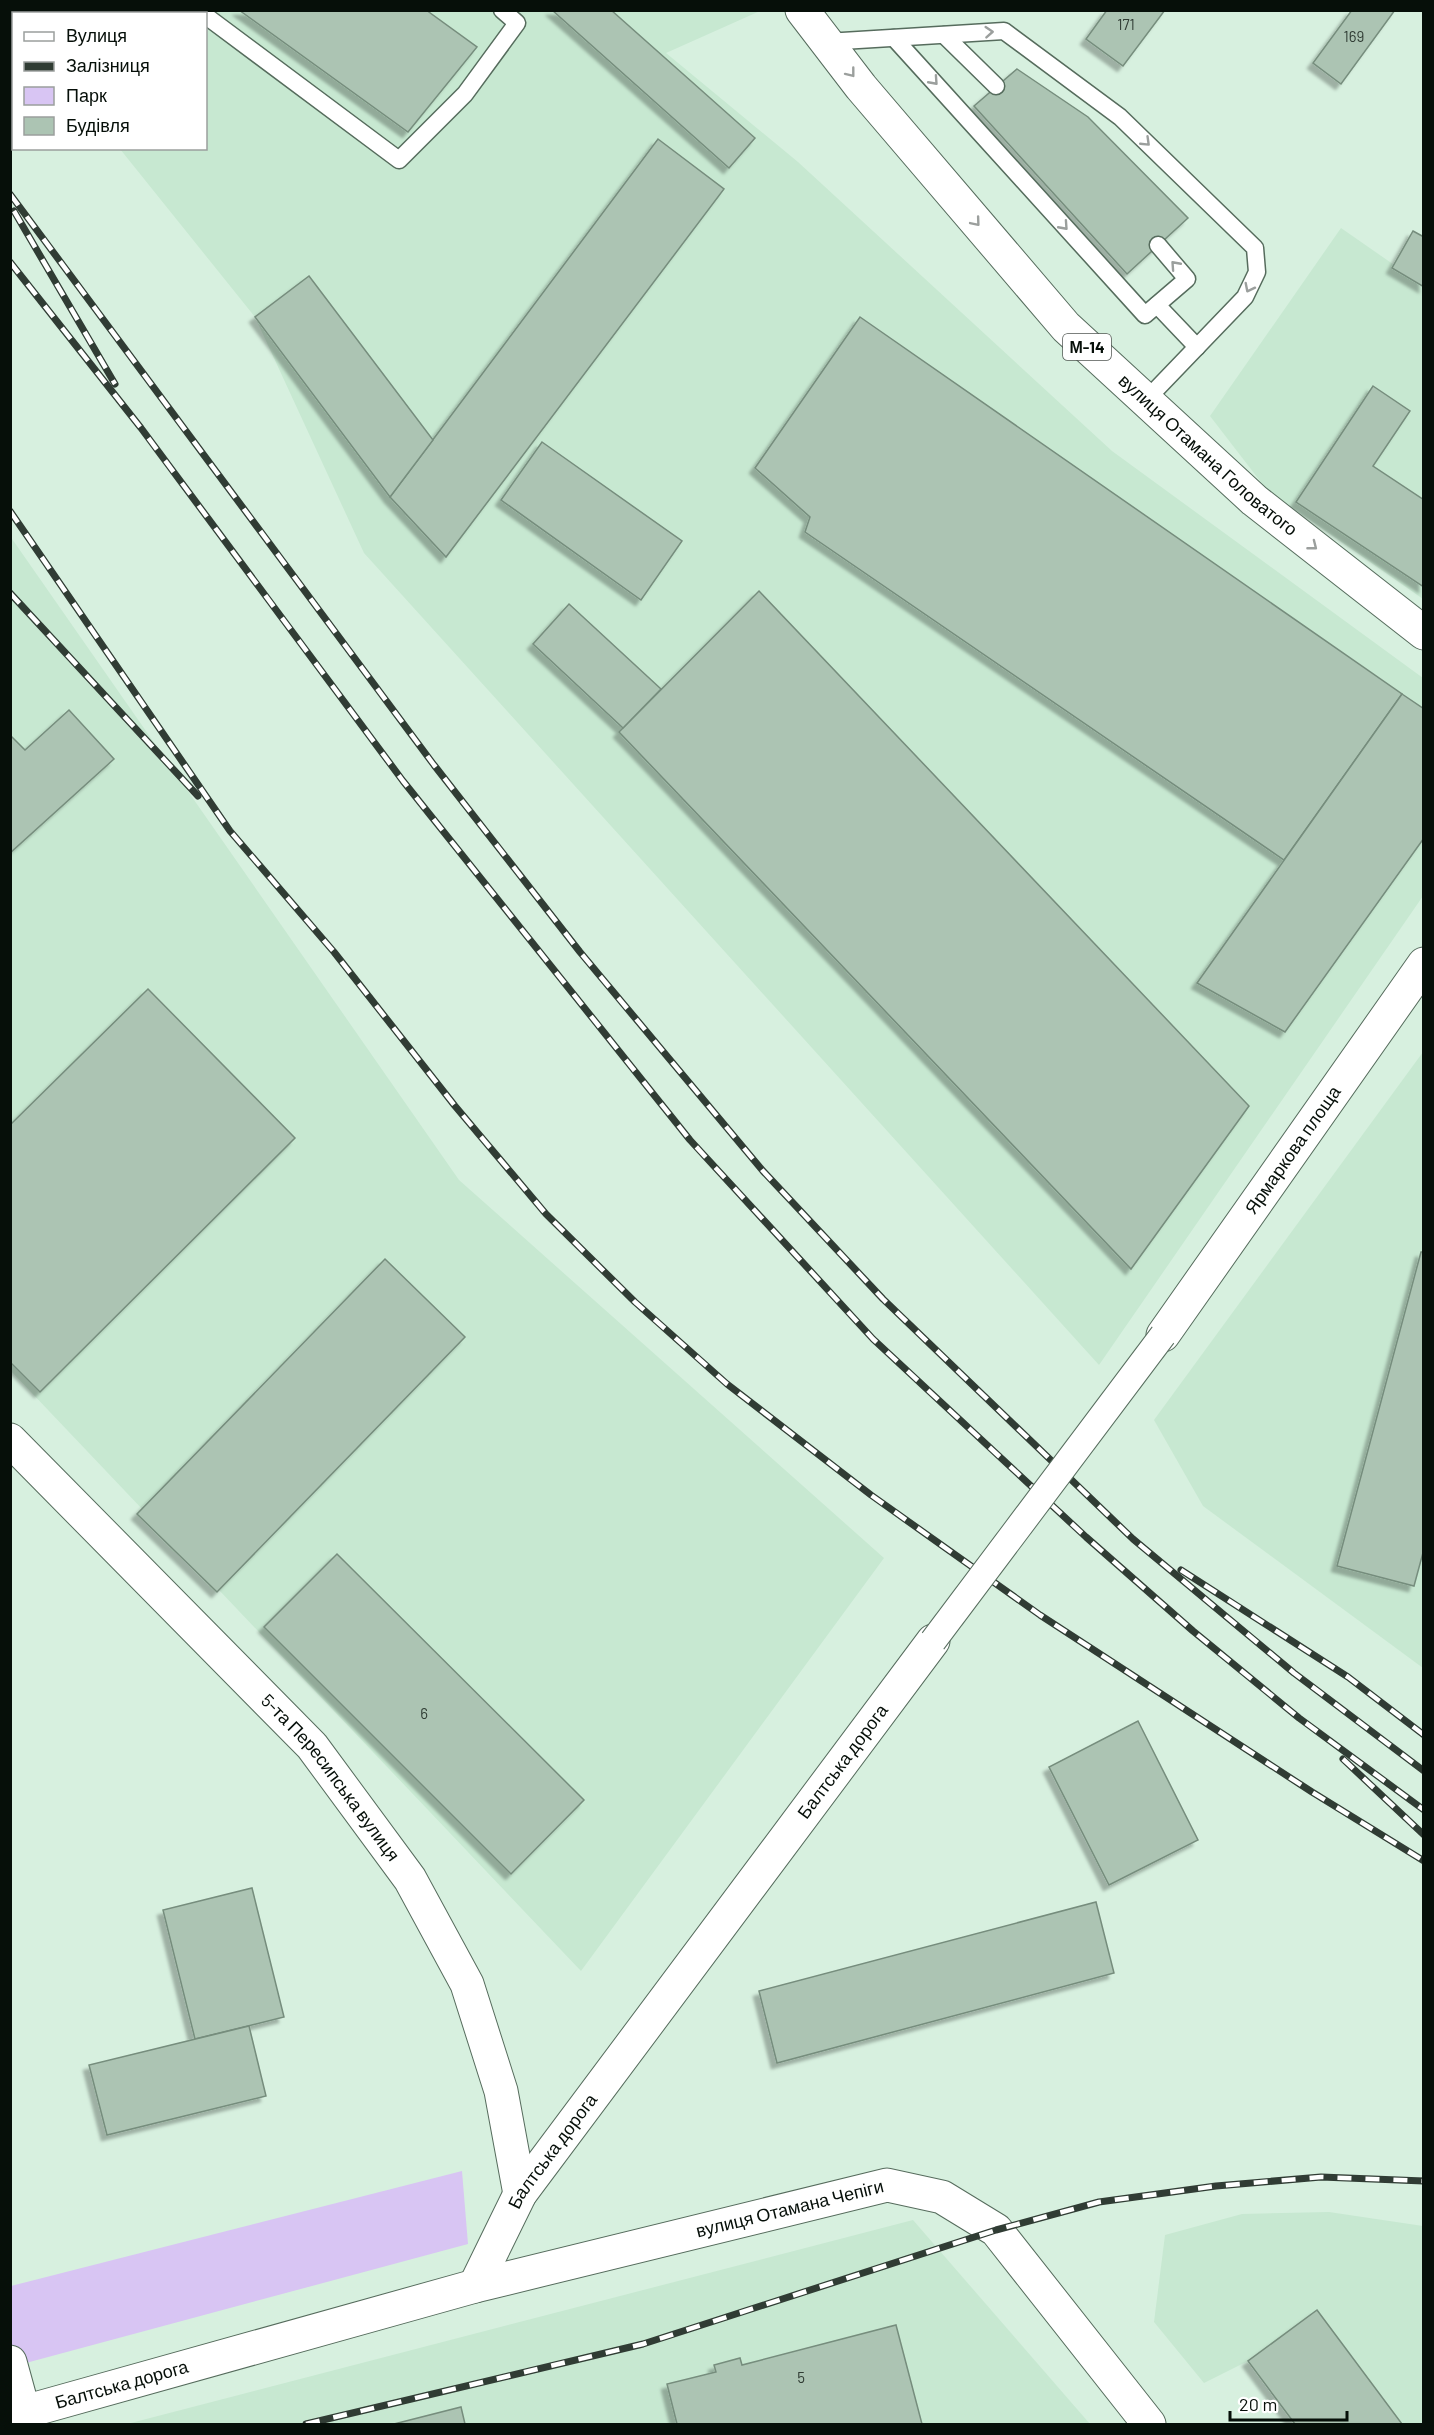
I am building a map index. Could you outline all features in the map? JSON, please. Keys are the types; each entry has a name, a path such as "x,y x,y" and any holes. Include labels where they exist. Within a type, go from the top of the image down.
{"street":[{"name":"вулиця Отамана Головатого","path":"802,10 861,87 1066,327 1254,500 1424,633"},
{"name":"Ярмаркова площа","path":"1163,1335 1424,964"},
{"path":"933,1641 1163,1335"},
{"name":"5-та Пересипська вулиця","path":"10,1440 312,1746 410,1879 468,1984 501,2091 520,2194"},
{"name":"Балтська дорога","path":"17,2414 475,2286 520,2194 933,1641"},
{"name":"вулиця Отамана Чепіги","path":"475,2286 887,2185 942,2197 996,2230 1149,2424"},
{"path":"10,2362 17,2414"}],"lane":[{"path":"207,17 399,160 465,94 517,23 502,10"},
{"path":"826,42 1004,31 1120,117 1255,248 1257,272 1245,297 1146,400"},
{"path":"944,35 996,86"},
{"path":"894,38 1145,315 1187,279 1158,245"},
{"path":"1157,305 1197,347"}],"shaded area":[{"path":"10,11 760,11 666,53 798,162 1112,451 1423,678 1423,896 1099,1365 364,553 255,317 121,150 207,150 207,12 12,14"},
{"path":"1341,228 1423,285 1423,599 1267,490 1210,416"},
{"path":"10,536 459,1180 884,1558 581,1971 11,1371"},
{"path":"1423,1052 1423,1668 1203,1506 1154,1420"},
{"path":"1329,2212 1423,2226 1423,2424 1295,2424 1248,2361 1204,2383 1154,2322 1165,2235 1242,2214"},
{"path":"913,2220 1090,2424 127,2424"}],"green space":[{"path":"462,2171 468,2244 11,2367 11,2286"}],"building":[{"path":"239,10 426,10 477,47 408,132"},
{"path":"552,10 611,10 755,138 729,168"},
{"path":"1107,10 1165,10 1123,66 1086,39"},
{"path":"1352,10 1395,10 1341,84 1313,63"},
{"path":"1017,69 1088,117 1188,218 1127,274 974,106"},
{"path":"658,139 724,189 446,557 390,497"},
{"path":"1413,231 1424,237 1424,287 1392,268"},
{"path":"309,276 433,440 390,497 255,317"},
{"path":"860,317 1402,694 1284,860 805,532 810,517 755,468"},
{"path":"1373,386 1410,411 1373,466 1424,500 1424,587 1296,502"},
{"path":"542,442 682,541 641,600 501,500"},
{"path":"759,591 1249,1106 1131,1269 619,732"},
{"path":"569,604 661,689 623,728 533,644"},
{"path":"1402,694 1424,709 1424,838 1285,1032 1197,983"},
{"path":"69,710 114,759 10,853 10,735 25,750"},
{"path":"148,989 295,1138 40,1392 10,1362 10,1125"},
{"path":"1421,1252 1424,1252 1424,1549 1414,1586 1337,1566"},
{"path":"385,1259 465,1337 217,1592 137,1514"},
{"path":"337,1554 584,1800 511,1874 264,1627"},
{"path":"1138,1721 1198,1840 1109,1885 1049,1767"},
{"path":"252,1888 284,2017 195,2039 163,1910"},
{"path":"1096,1902 1114,1973 777,2063 759,1991"},
{"path":"249,2026 266,2096 107,2135 89,2065"},
{"path":"1317,2310 1402,2424 1295,2424 1248,2361"},
{"path":"896,2325 922,2424 677,2424 667,2384 716,2372 714,2365 740,2358 742,2365"},
{"path":"461,2407 465,2424 394,2424"}],"railway":[{"path":"10,194 434,765 580,952 763,1171 883,1299 1133,1539 1294,1673 1424,1771"},
{"path":"14,211 115,384"},
{"path":"10,262 141,428 403,781 690,1140 873,1339 1086,1537 1193,1631 1299,1718 1424,1810"},
{"path":"10,511 230,831 334,952 455,1106 546,1214 635,1302 727,1384 871,1495 1040,1615 1312,1792 1424,1861"},
{"path":"10,593 198,796"},
{"path":"1181,1570 1348,1677 1424,1735"},
{"path":"1343,1759 1424,1835"},
{"path":"306,2424 643,2344 996,2230 1099,2202 1216,2186 1321,2177 1424,2181"}]}
